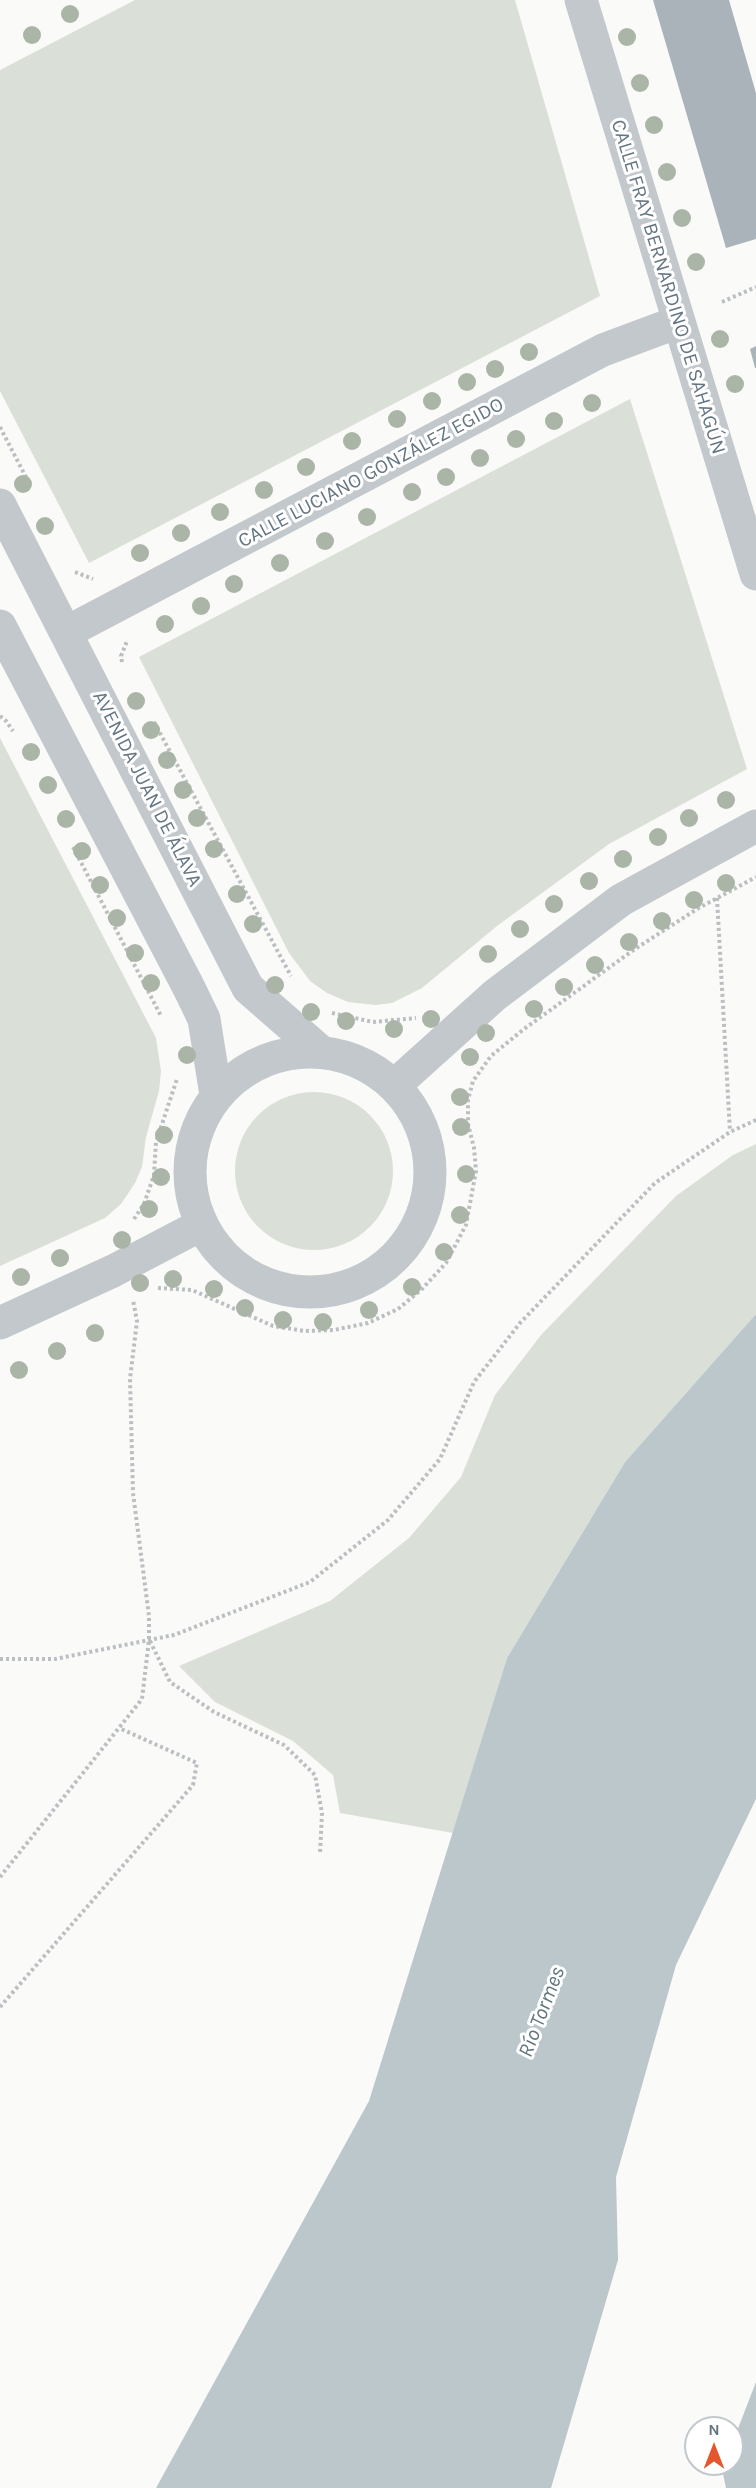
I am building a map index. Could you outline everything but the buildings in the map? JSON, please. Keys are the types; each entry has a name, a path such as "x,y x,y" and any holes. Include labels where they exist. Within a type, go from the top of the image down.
{"street":[{"name":"CALLE FRAY BERNARDINO DE SAHAGÚN","path":"581,0 756,574"},
{"name":"CALLE LUCIANO GONZÁLEZ EGIDO","path":"67,632 603,350 678,322"},
{"name":"AVENIDA JUAN DE ÁLAVA","path":"0,505 248,988 320,1051"},
{"path":"0,626 10,667 204,1019 216,1095"},
{"path":"395,1085 481,1007 621,900 756,826"},
{"path":"320,1051 361,1062 395,1085 422,1124 432,1169 423,1215 399,1254 361,1282 315,1293 269,1286 229,1262 201,1225 190,1192 189,1158 198,1125 216,1095 263,1060 320,1051"},
{"path":"0,1323 113,1271 201,1225"}],"path":[{"path":"722,302 756,287"},
{"path":"0,427 31,488"},
{"path":"71,565 74,572 99,581 114,608 128,638 121,656 123,666"},
{"path":"0,716 14,734"},
{"path":"152,718 273,946 297,986"},
{"path":"68,838 164,1022"},
{"path":"153,1289 175,1287 192,1290 273,1326 305,1331 334,1330 368,1323 398,1309 422,1289 446,1263 466,1225 476,1171 474,1148 468,1124 468,1100 473,1081 491,1056 635,949 717,898 756,877"},
{"path":"717,898 730,1132"},
{"path":"324,1007 333,1014 374,1022 416,1018 426,1013"},
{"path":"481,1007 512,1039"},
{"path":"130,1225 144,1204 154,1175 156,1142 179,1071"},
{"path":"0,1659 55,1659 174,1635 310,1582 388,1520 441,1459 474,1382 520,1323 655,1183 730,1132 756,1120"},
{"path":"0,1876 142,1699 149,1640 149,1616 133,1493 130,1379 137,1321 133,1298 122,1293 113,1271"},
{"path":"149,1640 170,1682 214,1712 284,1745 315,1775 322,1813 320,1854"},
{"path":"0,2007 194,1785 196,1763 119,1728"}],"shaded area":[{"path":"135,0 515,0 600,296 89,563 0,391 0,70"},
{"path":"630,399 747,769 609,844 497,926 422,988 392,1003 375,1005 348,1002 327,993 310,981 289,953 139,657"},
{"path":"0,738 156,1038 161,1071 159,1091 146,1137 142,1167 135,1183 121,1204 105,1218 0,1266"},
{"path":"314,1092 329,1093 344,1098 358,1105 370,1115 380,1127 387,1141 392,1156 392,1186 387,1201 380,1215 370,1227 358,1237 344,1244 329,1249 314,1250 299,1249 284,1244 270,1237 258,1227 248,1215 241,1201 236,1186 235,1171 236,1156 241,1141 248,1127 258,1115 270,1105 284,1098 299,1093"},
{"path":"756,1144 756,1314 625,1462 507,1658 453,1833 340,1813 333,1775 293,1741 215,1702 179,1666 330,1601 409,1538 461,1477 495,1395 541,1335 676,1196 733,1155"}],"water":[{"name":"Río Tormes","path":"756,1314 756,1799 676,1965 616,2177 618,2260 551,2488 156,2488 369,2101 507,1658 625,1462"},
{"path":"756,2382 756,2488 726,2488 723,2476 744,2476 743,2416"}]}
